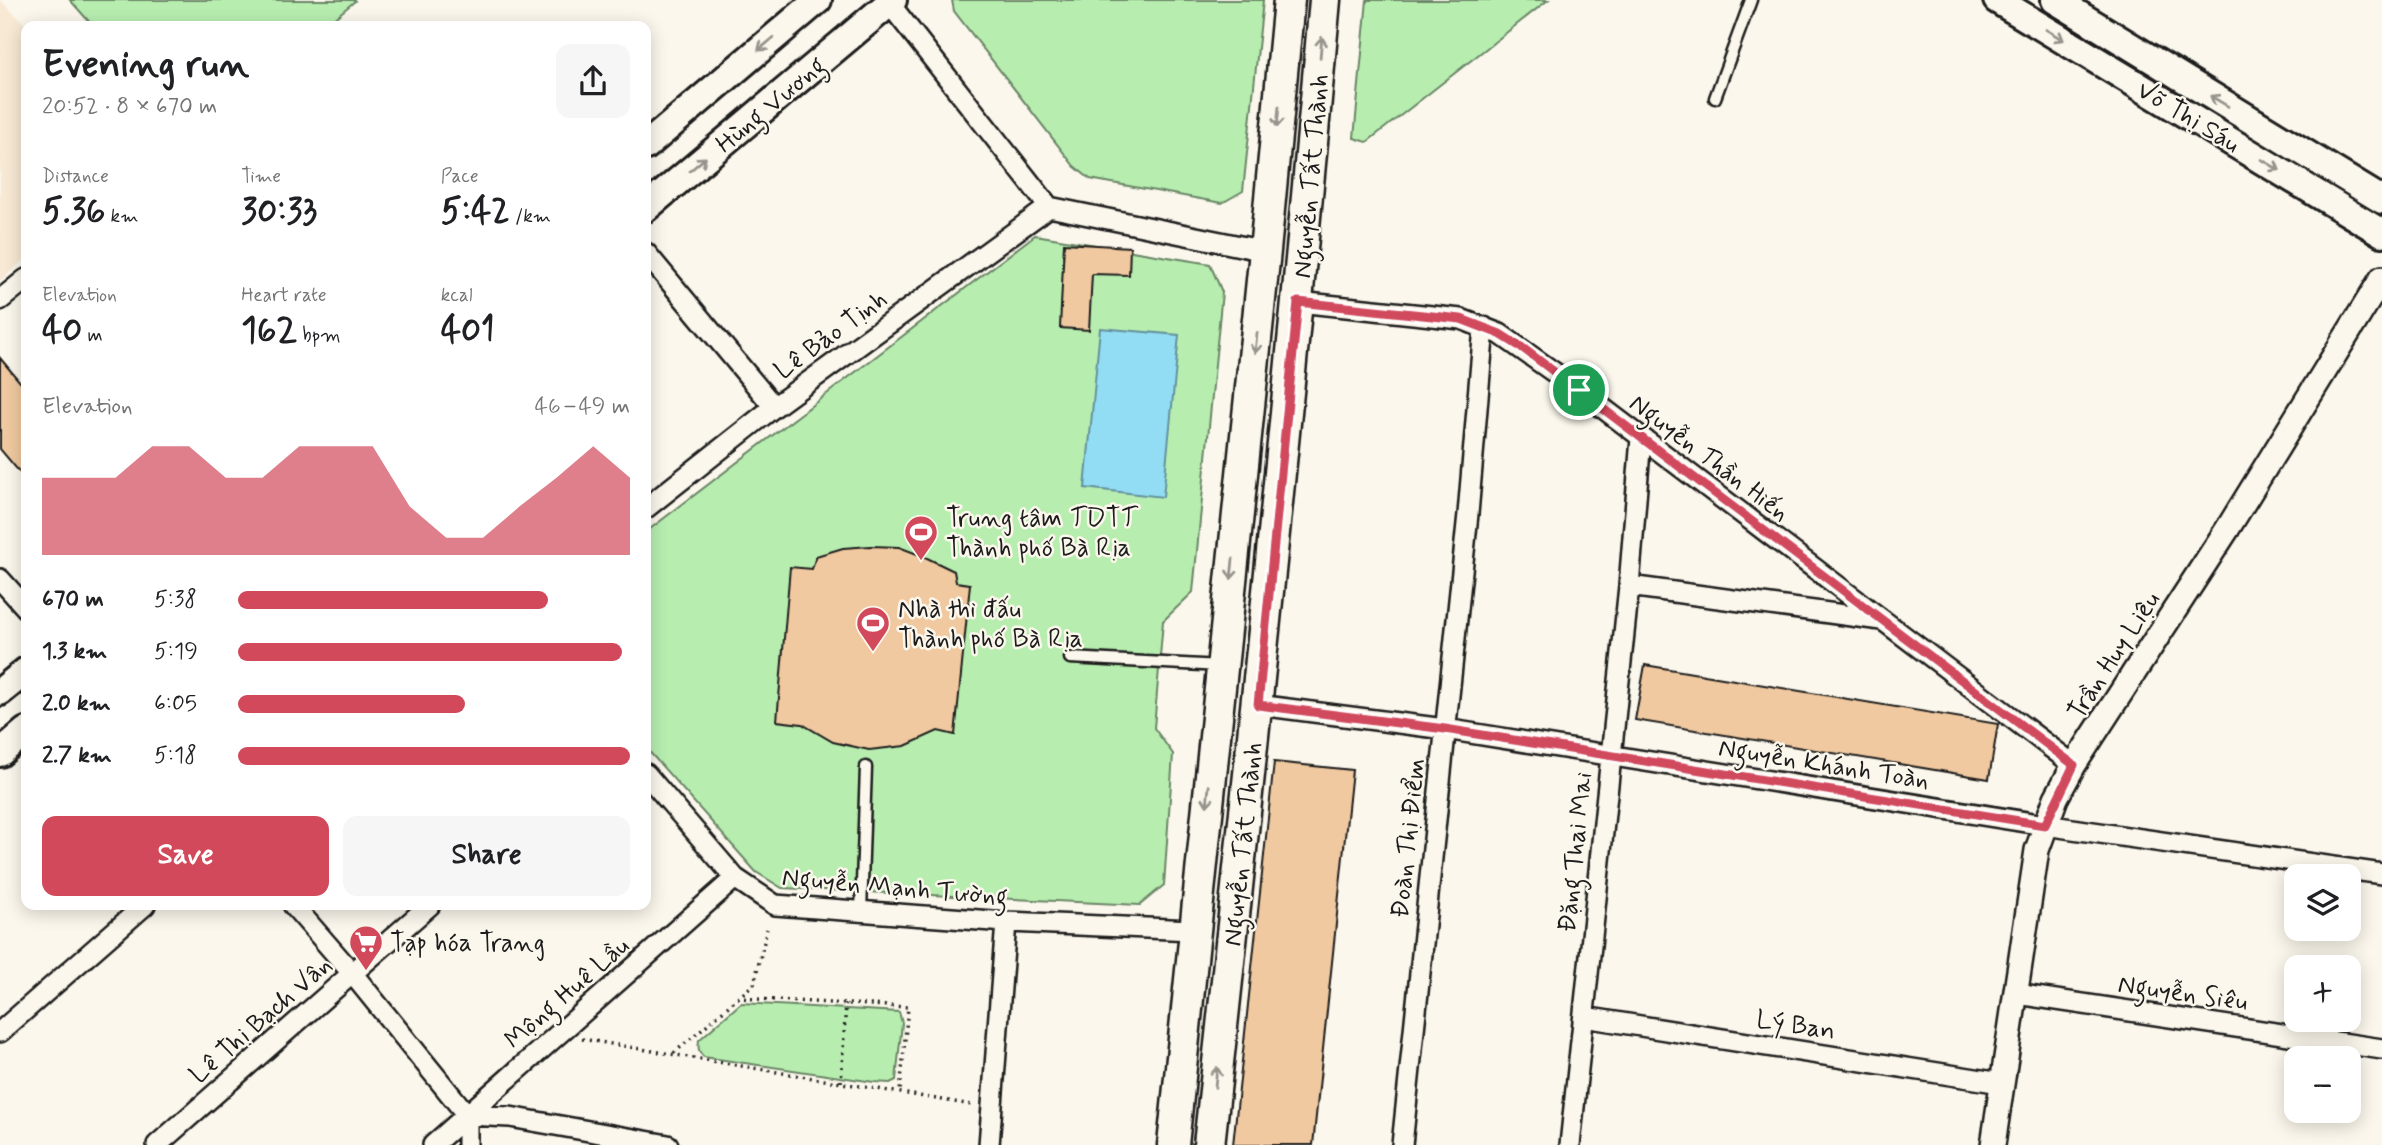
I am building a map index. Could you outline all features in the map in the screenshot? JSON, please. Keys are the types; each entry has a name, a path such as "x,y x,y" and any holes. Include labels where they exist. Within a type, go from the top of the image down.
{"main road":[{"name":"Hùng Vương","path":"651,142 818,0"},
{"name":"Nguyễn Tất Thành","path":"1173,1145 1289,0"},
{"name":"Nguyễn Tất Thành","path":"1209,1145 1258,705 1325,0"},
{"name":"Võ Thị Sáu","path":"1997,0 2382,233"},
{"name":"Võ Thị Sáu","path":"2055,0 2382,200"},
{"name":"Hùng Vương","path":"651,204 891,2"},
{"path":"0,692 21,675"},
{"path":"0,753 21,735"}],"street":[{"path":"891,2 1048,207 1265,251"},
{"name":"Lê Bảo Tịnh","path":"651,504 774,407 1048,207"},
{"path":"651,259 774,407"},
{"name":"Trần Huy Liệu","path":"1993,1145 2037,850 2045,825 2074,765 2228,528 2382,278"},
{"path":"0,300 21,283"},
{"name":"Nguyễn Thần Hiến","path":"1298,302 1461,319 1484,327 1524,349 2074,765"},
{"name":"Đoàn Thị Điểm","path":"1402,1145 1468,514 1484,327"},
{"name":"Đặng Thai Mai","path":"1570,1145 1629,586 1641,438"},
{"path":"0,579 21,602"},
{"name":"Nguyễn Thần Hiến","path":"1629,586 1883,620"},
{"name":"Nguyễn Khánh Toàn","path":"1258,705 1445,729 2045,825 2382,874"},
{"name":"Nguyễn Mạnh Tường","path":"651,780 735,878 775,905 1006,922 1193,930"},
{"name":"Mộng Huê Lầu","path":"433,1145 735,878"},
{"path":"0,1032 139,910"},
{"path":"297,910 467,1115 467,1145"},
{"name":"Lê Thị Bạch Vân","path":"157,1145 424,910"},
{"path":"989,1145 1006,922"},
{"name":"Nguyễn Siêu","path":"2017,994 2382,1049"},
{"name":"Lý Ban","path":"1584,1017 2001,1083"},
{"path":"467,1115 510,1117 658,1144"}],"lane":[{"path":"1715,98 1751,0"},
{"path":"1070,658 1221,666"},
{"path":"861,913 866,767"}],"path":[{"path":"673,1054 754,984 767,929"},
{"path":"737,998 908,1007 900,1092"},
{"path":"841,1082 846,1004"},
{"path":"556,1034 992,1109"}],"shaded area":[{"path":"0,0 22,21 21,262 0,281"}],"green space":[{"path":"70,0 355,1 331,21 89,21"},
{"path":"952,0 1263,0 1243,191 1222,203 1090,179 1074,166 954,11"},
{"path":"1367,0 1548,0 1367,142 1354,138"},
{"name":"Trung tâm TDTT Thành phố Bà Rịa","path":"1035,235 1210,264 1222,292 1193,592 1163,621 1154,728 1173,754 1164,885 1140,905 782,888 756,872 651,754 651,528"},
{"path":"741,1003 899,1012 902,1023 896,1080 890,1083 874,1082 704,1057 699,1049 699,1040"}],"water":[{"path":"1100,328 1179,335 1163,497 1085,488"}],"building":[{"path":"1064,243 1130,247 1129,275 1092,274 1089,330 1060,328"},
{"path":"0,358 21,383 21,474 0,449"},
{"name":"Nhà thi đấu Thành phố Bà Rịa","path":"899,547 954,571 956,582 970,584 955,735 938,731 905,746 869,750 833,742 802,724 777,721 790,567 812,569 816,556 843,548"},
{"path":"1645,665 1998,724 1989,779 1635,720"},
{"path":"1274,762 1352,770 1313,1145 1233,1145"}],"place":[{"name":"Trung tâm TDTT Thành phố Bà Rịa","path":"921,562"},
{"name":"Nhà thi đấu Thành phố Bà Rịa","path":"873,653"},
{"name":"Tạp hóa Trang","path":"366,972"}],"route":[{"path":"1298,302 1461,319 1500,334 1579,390 2074,765 2045,825 1445,729 1258,705 1298,302"}]}
